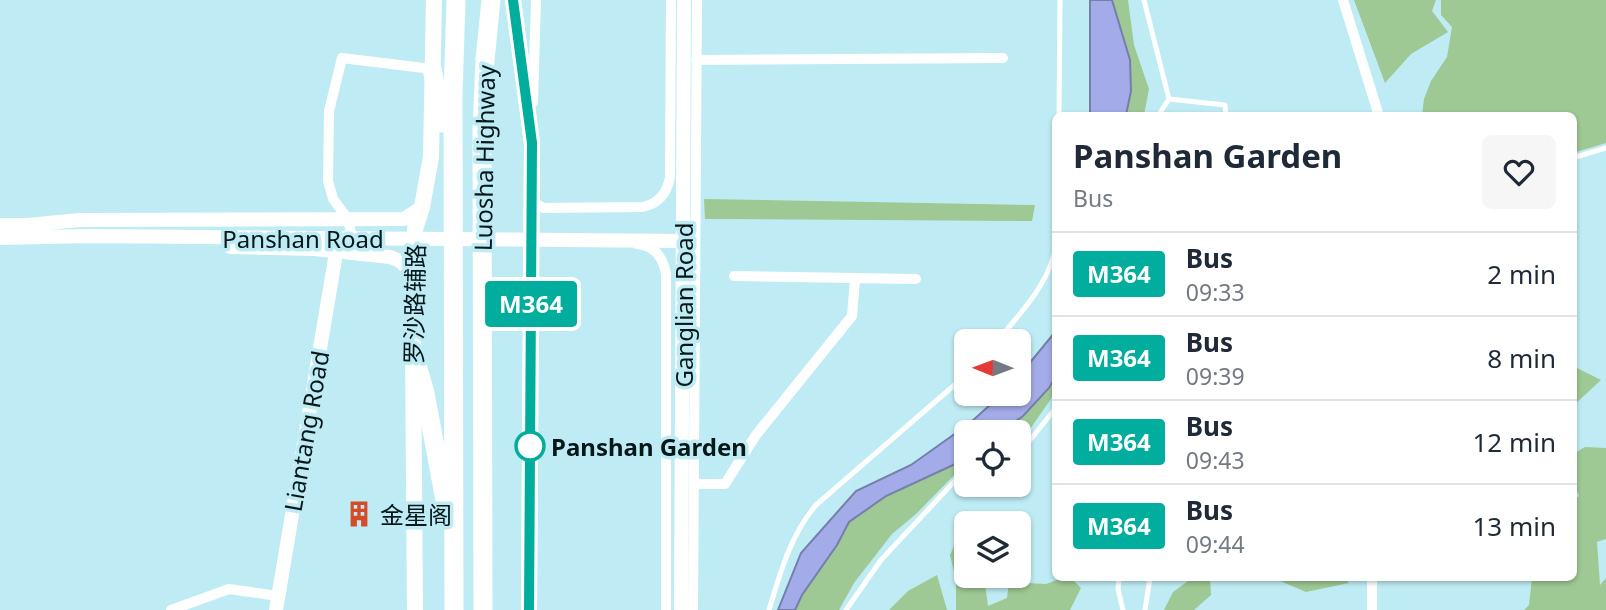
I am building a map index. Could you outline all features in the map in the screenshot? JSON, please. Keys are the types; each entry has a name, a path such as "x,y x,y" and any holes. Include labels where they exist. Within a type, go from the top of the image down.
{"highway":[{"name":"Luosha Highway","path":"454,610 453,95 456,0"},
{"name":"Luosha Highway","path":"483,610 482,132 491,0"},
{"path":"432,69 445,139 455,174"},
{"path":"413,351 425,393 438,472 454,542"}],"main road":[{"name":"罗沙路辅路","path":"415,610 413,256 415,229 431,157 434,0"},
{"path":"513,0 532,143 529,610"}],"street":[{"path":"532,143 536,0"},
{"path":"532,202 544,208 642,207 655,203 665,192 670,177 671,0"},
{"name":"Ganglian Road","path":"681,610 684,0"},
{"path":"693,610 696,0"},
{"path":"1343,0 1378,112"},
{"path":"352,238 348,219 336,205 328,188 329,111 342,58 432,69"},
{"path":"696,60 1003,58"},
{"name":"Panshan Road","path":"0,238 80,220 404,219 422,207"},
{"name":"Panshan Road","path":"0,225 27,232 55,244 302,249 390,257 400,261 415,275"},
{"name":"Panshan Road","path":"27,232 90,236 683,241"},
{"path":"532,251 544,244 642,244 654,250 663,262 666,281 666,610"},
{"name":"Liantang Road","path":"277,603 336,253"},
{"path":"734,276 916,279"},
{"path":"695,484 725,484 756,435 852,316 855,279"},
{"path":"1372,581 1372,610"},
{"path":"171,610 229,589 277,603"}],"lane":[{"path":"1059,112 1060,0"},
{"path":"1144,0 1169,99 1161,112"},
{"path":"1169,99 1225,105 1226,112"},
{"path":"1577,157 1606,148"},
{"path":"1006,329 1037,290 1052,260"},
{"path":"769,610 792,543 803,520 816,505 954,385"},
{"path":"1031,439 1052,413"},
{"path":"846,610 881,560 954,482"},
{"path":"1119,581 1123,610"},
{"path":"1145,610 1150,581"}],"green space":[{"path":"1098,0 1128,0 1134,45 1149,89 1145,112 1099,112"},
{"path":"1354,0 1436,0 1432,11 1448,32 1411,54 1385,83"},
{"path":"1441,0 1606,0 1606,143 1577,152 1577,112 1422,112 1431,81 1447,57 1452,27 1441,15"},
{"path":"704,199 1035,205 1032,221 705,219"},
{"path":"1052,359 1052,397 1031,428 1031,420 995,420 1008,406 1031,406 1031,382"},
{"path":"1577,368 1601,380 1577,402"},
{"path":"1585,447 1606,448 1606,539 1597,542 1600,585 1606,578 1606,610 1524,610 1529,605 1532,581 1577,581 1577,452"},
{"path":"954,453 954,475 892,534 854,583 839,610 788,610 834,527"},
{"path":"954,546 954,572 950,555"},
{"path":"937,575 947,610 889,610 908,591"},
{"path":"1074,581 1081,588 1070,610 956,610 956,588 986,588 988,606 1007,598 1008,588 1031,588 1031,583"},
{"path":"1188,581 1210,581 1211,595 1194,610 1164,610 1173,592"},
{"path":"1280,581 1349,583 1306,592"}],"water":[{"path":"1090,0 1112,0 1130,60 1131,91 1127,112 1090,112"},
{"path":"1052,336 1052,383 1023,416 1018,420 973,420 989,406 1031,406 1031,361"},
{"path":"954,434 954,465 886,496 849,522 795,610 778,610 801,553 856,491 911,465"}],"bus line":[{"name":"M364","path":"513,0 532,143 529,610"}],"place":[{"name":"Panshan Garden","path":"530,446"},
{"name":"金星阁","path":"359,514"}]}
